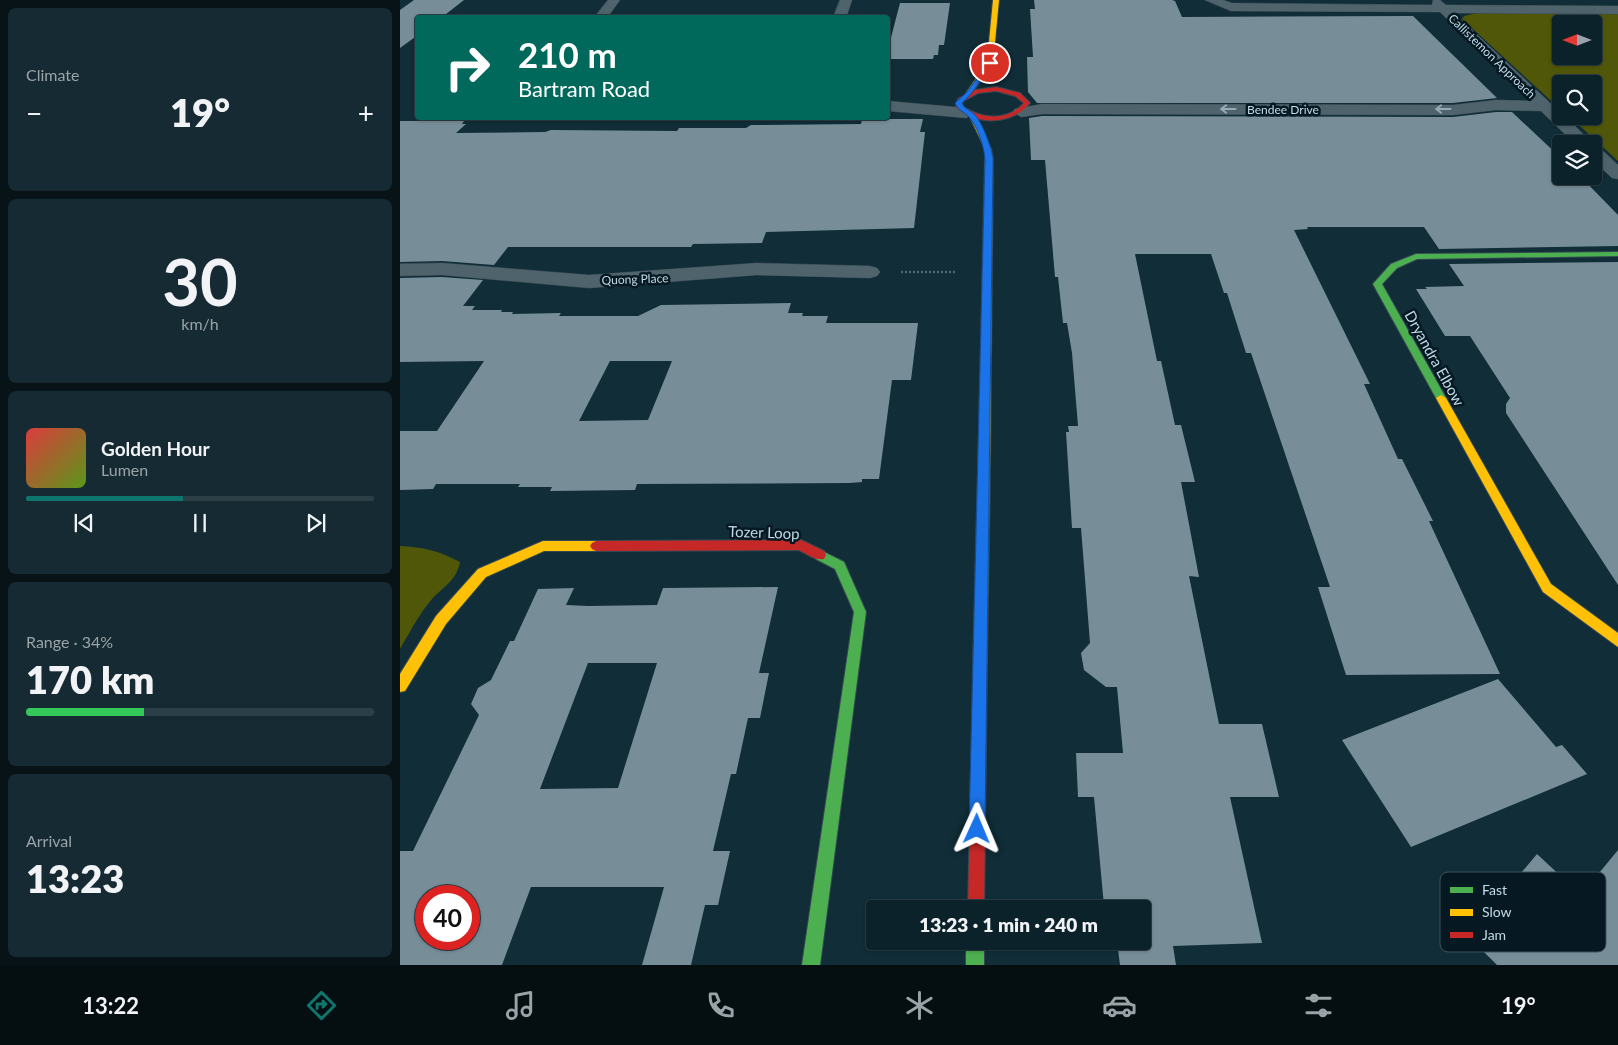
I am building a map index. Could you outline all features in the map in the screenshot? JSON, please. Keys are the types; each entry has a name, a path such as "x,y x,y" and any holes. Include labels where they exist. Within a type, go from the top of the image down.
{"street":[{"path":"602,15 614,0"},
{"path":"840,15 846,0"},
{"path":"976,900 988,149 969,114 959,107 960,100 966,95 990,63 996,0"},
{"path":"1211,0 1232,7 1439,4 1618,10"},
{"name":"Callistemon Approach","path":"1439,4 1575,135"},
{"path":"990,63 1019,104"},
{"path":"890,106 996,89 1019,104"},
{"name":"Bendee Drive","path":"1019,104 1042,109 1453,110 1539,102"},
{"path":"890,106 994,118 1019,104"},
{"path":"988,149 1002,132 1019,104"},
{"path":"1602,159 1618,174"},
{"name":"Dryandra Elbow","path":"1618,254 1416,257 1394,266 1377,284 1547,588 1618,641"},
{"name":"Quong Place","path":"400,270 429,267 567,281 656,279 815,268 870,272"},
{"name":"Tozer Loop","path":"400,686 441,620 482,574 543,546 801,545 840,566 860,612 811,965"},
{"path":"974,965 975,950"}],"path":[{"path":"870,272 987,272"}],"green space":[{"path":"1481,12 1618,14 1618,161 1602,146 1602,135 1590,135 1579,125 1602,125 1602,75 1552,75 1552,102 1462,19 1464,16"},
{"path":"400,546 431,550 460,562 456,574 427,605 400,649"}],"building":[{"path":"414,0 464,0 445,15 415,15 415,37 400,48 400,10"},
{"path":"1034,0 1172,0 1175,1 1182,17 1413,16 1497,98 1453,103 1037,103 1028,92 1027,57 1033,57 1030,9 1035,9"},
{"path":"900,3 950,3 944,45 939,45 938,55 934,55 933,59 890,59 890,41"},
{"path":"1512,112 1552,150 1552,185 1589,185 1618,215 1618,246 1439,249 1424,227 1307,227 1308,229 1294,230 1370,384 1364,384 1398,459 1402,459 1433,521 1429,521 1500,674 1346,675 1318,587 1330,587 1251,353 1246,353 1227,293 1224,293 1211,254 1135,254 1157,361 1161,361 1175,425 1181,425 1195,482 1181,482 1199,577 1189,576 1219,724 1262,724 1279,797 1230,797 1262,943 1173,946 1176,965 1120,965 1118,950 1151,950 1151,900 1103,900 1094,797 1078,797 1076,753 1123,753 1117,687 1106,687 1084,670 1081,653 1090,643 1081,528 1072,528 1066,432 1069,432 1068,426 1078,426 1072,353 1067,323 1063,323 1058,277 1055,277 1045,160 1031,160 1029,118 1042,116 1453,117"},
{"path":"923,119 920,132 925,132 914,228 766,232 762,243 693,244 691,247 508,247 494,265 442,261 400,262 400,121 464,121 462,124 466,124 456,133 545,132 551,130 677,131 679,128 746,128 751,125 861,124 862,120"},
{"path":"1618,262 1618,585 1506,413 1506,404 1510,398 1470,336 1445,336 1416,289 1464,286 1449,264"},
{"path":"442,277 483,280 463,306 475,306 472,310 502,310 501,312 513,312 512,314 561,313 559,316 638,316 661,305 791,303 788,313 803,313 802,316 828,316 826,323 918,323 911,380 892,380 879,479 862,479 862,482 850,483 637,484 635,490 550,491 552,487 518,487 520,484 436,484 433,489 400,490 400,431 437,431 484,361 400,362 400,278","holes":["610,361 672,361 648,420 579,421"]},
{"path":"778,587 759,673 769,673 760,718 748,718 736,774 731,774 713,851 730,851 718,905 705,905 691,965 642,965 664,887 531,887 502,965 400,965 400,851 413,851 479,715 471,704 478,688 491,680 510,641 514,641 538,589 574,588 566,605 657,605 663,588","holes":["588,663 657,663 618,788 540,789"]},
{"path":"1498,679 1556,747 1562,745 1587,774 1411,847 1342,740"},
{"path":"1618,850 1618,965 1497,965 1484,952 1606,952 1606,872 1600,872"},
{"path":"1537,854 1556,872 1522,872"}],"traffic: fast":[{"path":"1441,398 1377,284 1394,266 1416,257 1618,254"},
{"path":"980,666 984,468"},
{"path":"811,965 860,612 840,566 820,555"},
{"path":"975,950 975,965"}],"traffic: slow":[{"path":"969,93 990,63 996,0"},
{"path":"972,115 988,149 989,159 984,468"},
{"path":"1441,398 1547,588 1618,641"},
{"path":"400,686 441,620 482,573 543,546 596,546"}],"traffic: jam":[{"path":"996,89 1017,94 1027,103 1013,115 994,119 975,116 959,107 960,100 977,91 996,89"},
{"path":"596,546 801,545 820,555"},
{"path":"976,900 980,666"}],"route":[{"path":"977,829 989,159 988,149 972,115 962,110 958,103 969,93 990,63"}]}
